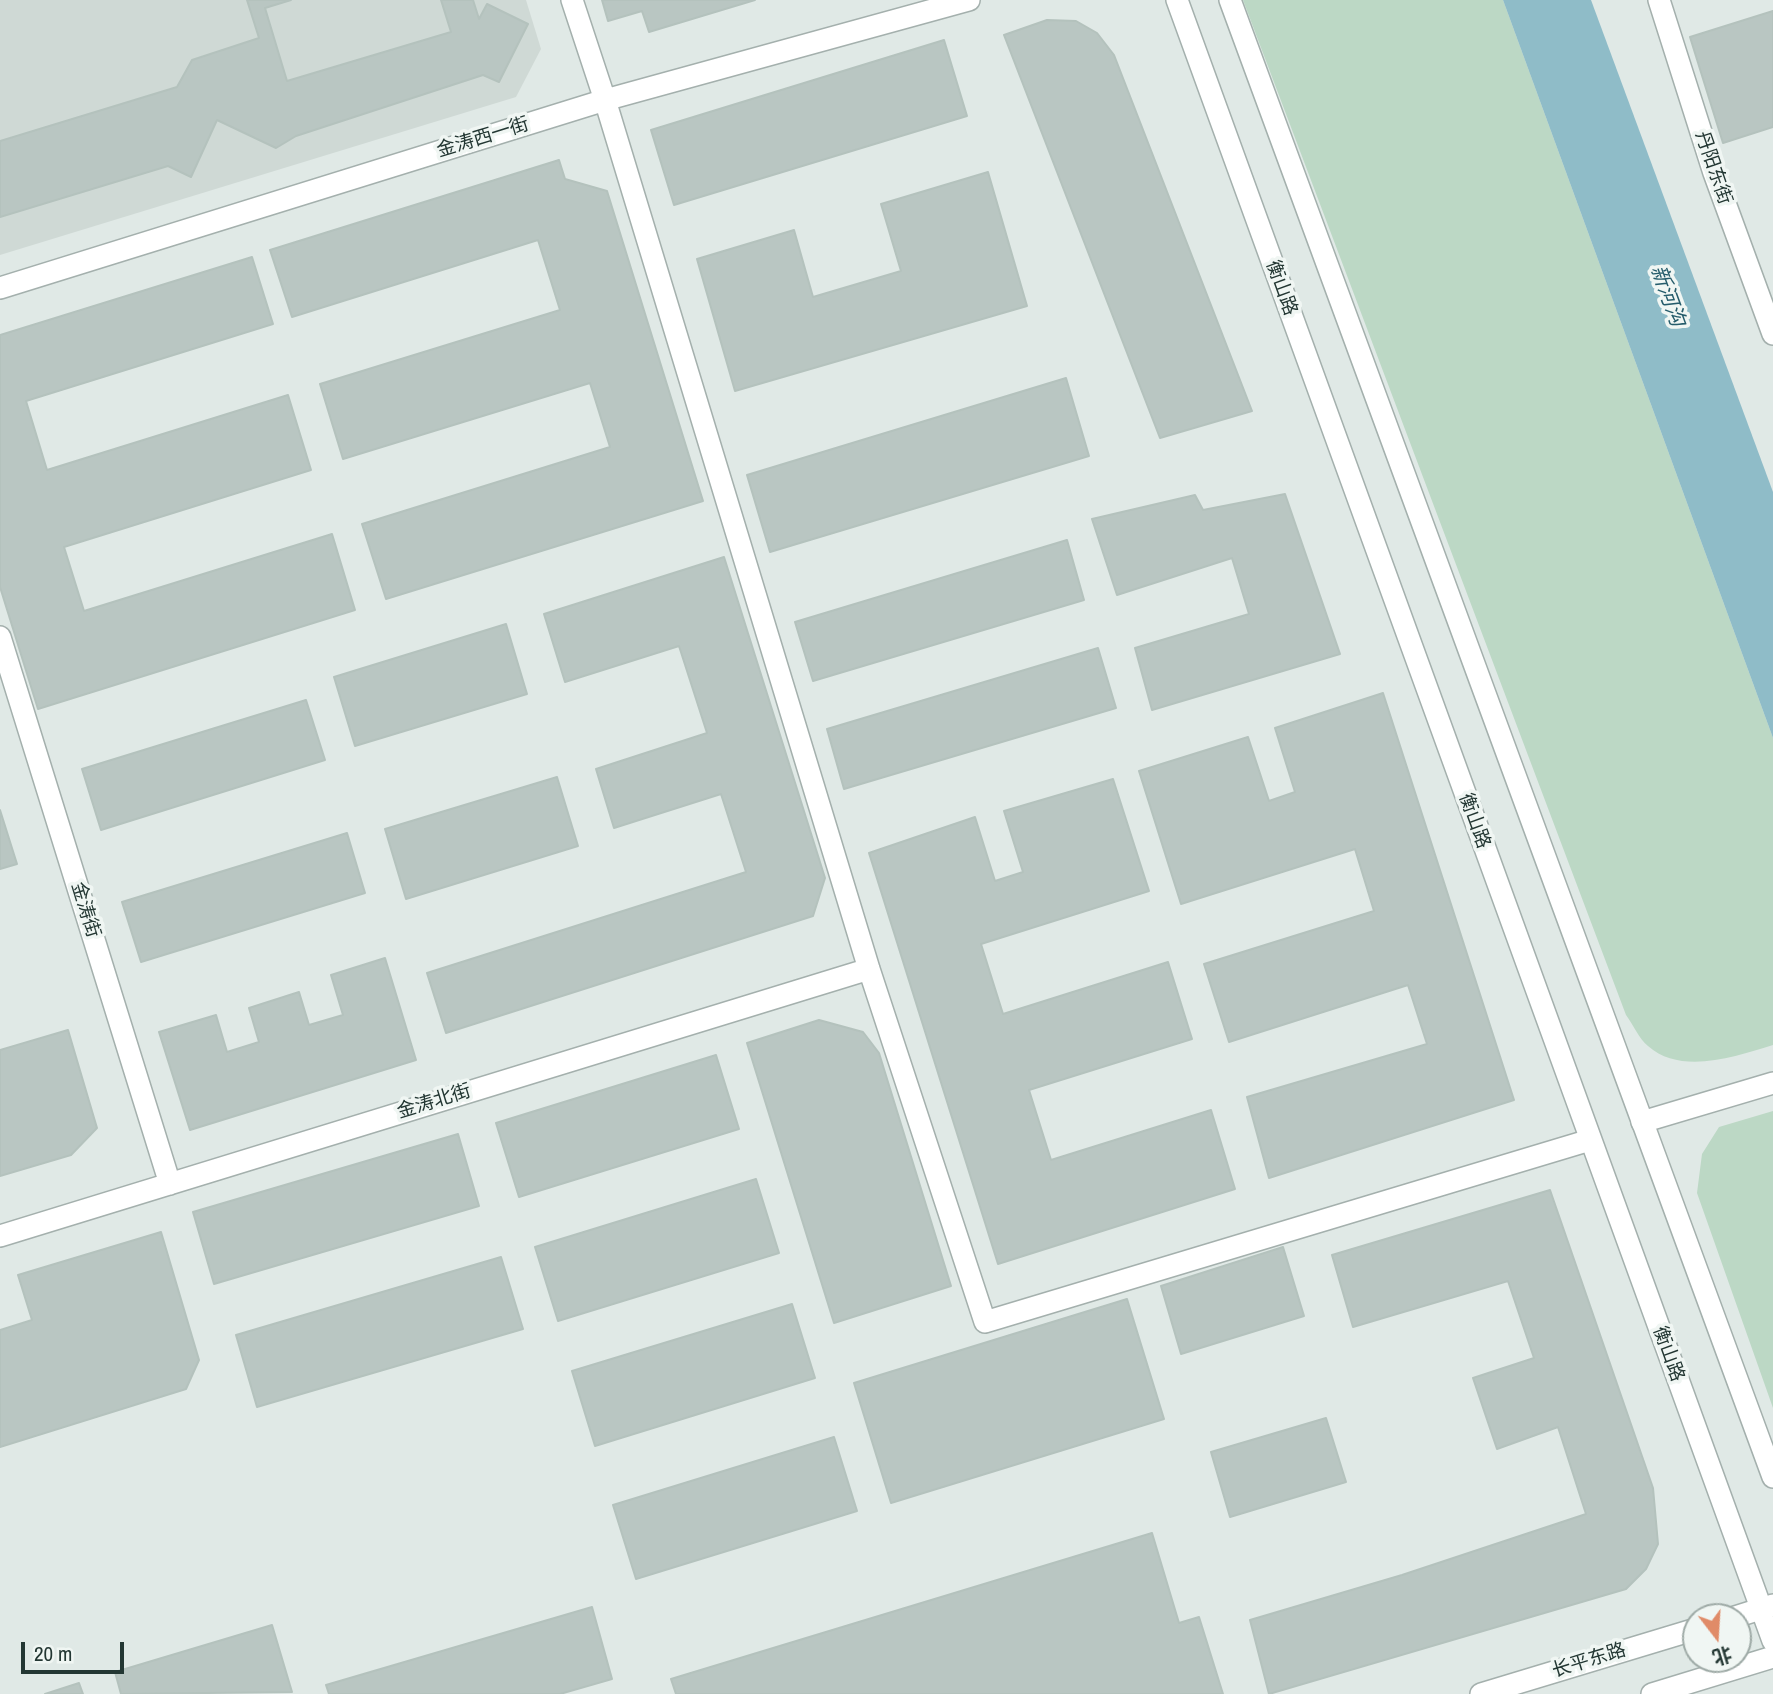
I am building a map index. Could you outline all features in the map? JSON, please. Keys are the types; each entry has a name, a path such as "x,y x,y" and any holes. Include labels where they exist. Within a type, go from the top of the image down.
{"street":[{"path":"572,0 605,100 869,969 985,1322 1590,1140"},
{"name":"金涛西一街","path":"0,288 605,100 969,0"},
{"name":"衡山路","path":"1177,0 1590,1140 1767,1607 1773,1641"},
{"path":"1230,0 1773,1477"},
{"name":"丹阳东街","path":"1659,0 1714,173 1773,334"},
{"name":"金涛街","path":"1,641 170,1184"},
{"name":"金涛北街","path":"0,1236 869,969"},
{"path":"1643,1122 1773,1083"},
{"name":"长平东路","path":"1481,1694 1682,1633"},
{"path":"1652,1694 1773,1657"}],"shaded area":[{"path":"0,0 526,0 541,49 516,97 0,255"}],"green space":[{"path":"1243,0 1503,0 1773,738 1773,1045 1709,1061 1677,1060 1648,1046 1626,1015"},
{"path":"1773,1111 1773,1408 1697,1193 1702,1154 1719,1127"}],"water":[{"name":"新河沟","path":"1503,0 1591,0 1773,492 1773,738"}],"building":[{"path":"247,0 291,0 265,8 287,81 451,32 441,0 473,0 479,19 487,4 528,24 499,82 483,75 296,136 276,148 217,120 191,177 168,166 0,217 0,141 177,87 192,60 259,38"},
{"path":"602,0 755,0 649,32 642,11 608,21"},
{"path":"1773,11 1773,127 1723,143 1690,37"},
{"path":"1047,20 1076,21 1097,33 1114,55 1252,411 1160,438 1004,35"},
{"path":"944,40 967,116 674,205 651,130"},
{"path":"559,160 565,179 607,191 703,501 386,599 362,524 610,447 590,383 343,459 320,384 560,310 538,240 292,317 270,250"},
{"path":"988,172 1027,306 735,391 697,259 794,230 813,297 901,271 881,204"},
{"path":"252,257 273,324 26,401 47,470 288,395 311,470 64,547 84,611 332,534 355,610 38,709 0,587 0,335"},
{"path":"1066,378 1089,456 770,552 747,475"},
{"path":"1285,494 1340,654 1152,710 1135,648 1249,614 1232,558 1117,595 1092,519 1195,495 1203,510"},
{"path":"1067,540 1084,600 813,681 795,622"},
{"path":"724,557 825,878 813,916 446,1033 427,973 746,872 721,794 614,828 596,769 707,733 679,646 565,682 544,614"},
{"path":"506,624 527,694 355,746 334,677"},
{"path":"1098,648 1116,708 844,789 827,729"},
{"path":"1383,693 1514,1100 1269,1178 1247,1097 1427,1044 1408,985 1229,1042 1204,964 1374,911 1355,849 1181,904 1139,771 1248,737 1269,801 1295,792 1275,728"},
{"path":"306,700 325,760 101,830 82,769"},
{"path":"557,777 578,846 406,899 385,829"},
{"path":"1113,779 1149,891 981,944 1003,1014 1168,962 1192,1039 1029,1090 1051,1160 1211,1110 1235,1189 998,1264 869,853 975,817 995,881 1023,872 1004,811"},
{"path":"0,810 17,864 0,869"},
{"path":"347,833 365,893 141,962 122,902"},
{"path":"385,958 416,1060 190,1130 159,1032 216,1015 227,1052 259,1042 249,1008 299,992 309,1025 343,1015 331,975"},
{"path":"819,1020 863,1032 879,1053 951,1286 834,1323 747,1043"},
{"path":"68,1030 97,1128 71,1155 0,1176 0,1050"},
{"path":"716,1055 739,1129 519,1197 496,1123"},
{"path":"458,1134 479,1206 214,1284 193,1212"},
{"path":"756,1179 779,1253 558,1321 535,1247"},
{"path":"1550,1190 1653,1488 1658,1544 1646,1569 1626,1589 1269,1694 1250,1620 1402,1575 1586,1514 1558,1427 1497,1449 1473,1378 1534,1358 1508,1281 1353,1327 1332,1255"},
{"path":"161,1232 199,1360 186,1389 0,1447 0,1330 32,1320 18,1275"},
{"path":"1283,1247 1304,1316 1181,1354 1161,1286"},
{"path":"501,1257 523,1329 257,1407 236,1335"},
{"path":"1127,1299 1164,1419 891,1503 854,1383"},
{"path":"792,1304 815,1378 595,1446 572,1371"},
{"path":"1326,1418 1346,1482 1230,1517 1211,1452"},
{"path":"834,1437 857,1511 636,1579 613,1505"},
{"path":"1152,1533 1179,1623 1199,1617 1223,1694 676,1694 671,1679"},
{"path":"592,1607 612,1679 560,1694 329,1694 326,1685"},
{"path":"272,1625 292,1692 121,1694 115,1672"},
{"path":"79,1683 83,1694 45,1694"}]}
